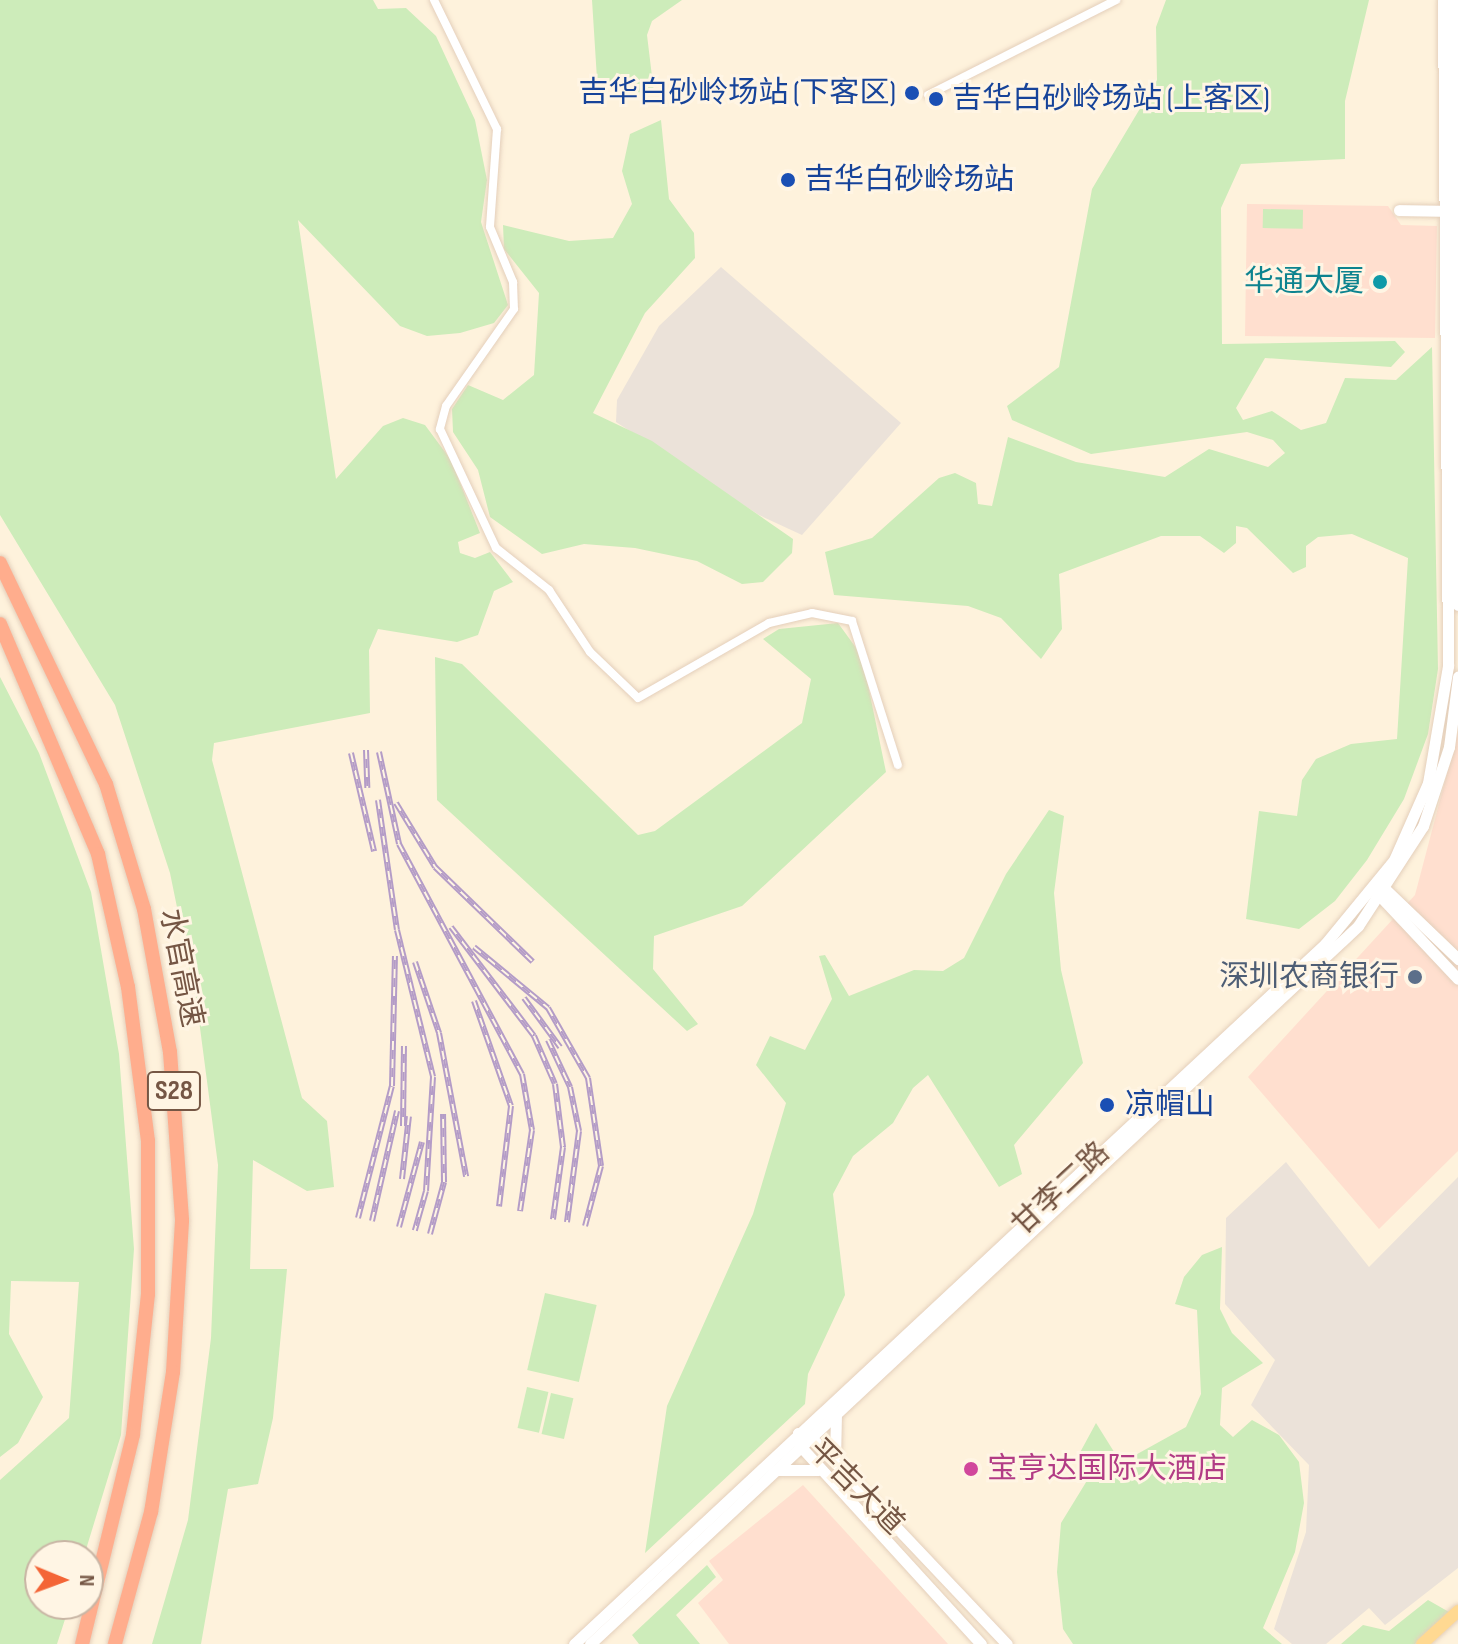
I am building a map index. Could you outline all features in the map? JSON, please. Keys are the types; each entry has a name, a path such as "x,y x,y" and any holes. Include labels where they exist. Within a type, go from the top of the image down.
{"highway":[{"name":"水官高速","path":"0,563 106,784 144,909 173,1081 182,1221 173,1372 151,1512 115,1644"},
{"name":"水官高速","path":"0,624 98,854 128,987 148,1141 148,1294 133,1435 82,1644"}],"main road":[{"name":"甘李二路","path":"1443,0 1453,211"},
{"name":"甘李二路","path":"1454,0 1458,605"},
{"path":"1399,210 1453,211"},
{"name":"甘李二路","path":"590,1644 1332,952 1380,899 1382,887 1413,823 1439,743 1448,666 1455,495"},
{"name":"甘李二路","path":"574,1644 1325,944 1382,887 1438,787 1458,677"},
{"path":"1382,887 1458,959"},
{"path":"1380,899 1458,979"},
{"path":"837,1465 838,1411"},
{"name":"平吉大道","path":"981,1644 800,1446 798,1433 811,1437 1007,1644"},
{"path":"773,1472 799,1465 825,1473"},
{"path":"1422,1644 1458,1611"}],"street":[{"path":"434,0 497,129 490,227 513,282 514,309 446,406 440,429 496,548 549,590 590,652 638,698 769,623 812,613 852,621 898,765"},
{"path":"928,95 1116,0"}],"shaded area":[{"path":"1247,204 1388,206 1401,225 1437,226 1435,338 1245,336"},
{"path":"721,267 901,423 802,535 759,515 616,422 617,400 659,326"},
{"path":"1458,732 1458,1151 1379,1229 1248,1077 1415,895"},
{"path":"1286,1162 1369,1267 1458,1177 1458,1568 1385,1625 1369,1608 1326,1644 1292,1644 1274,1629 1306,1532 1309,1465 1251,1405 1275,1360 1225,1304 1226,1218"},
{"path":"803,1485 948,1644 729,1644 698,1603 723,1580 709,1561"}],"green space":[{"path":"0,0 373,0 378,9 406,8 436,36 475,120 487,180 481,222 508,305 494,323 460,333 427,336 400,326 298,220 336,479 383,426 403,418 425,425 451,460 480,533 458,542 460,553 475,558 490,552 513,582 494,591 478,635 457,642 378,629 369,650 370,713 214,743 212,760 302,1098 327,1121 334,1187 307,1191 253,1160 250,1269 287,1269 273,1418 258,1484 228,1489 201,1644 152,1644 188,1520 211,1338 218,1165 197,1005 170,873 115,705 0,515"},
{"path":"592,0 682,0 652,21 647,35 654,93 631,96 597,79"},
{"path":"1166,0 1369,0 1345,101 1345,159 1241,164 1221,208 1222,344 1395,341 1405,352 1391,367 1265,358 1236,408 1243,420 1272,411 1301,430 1326,423 1345,378 1396,380 1432,347 1438,669 1428,734 1404,799 1367,860 1335,901 1299,929 1246,919 1259,811 1297,816 1302,780 1316,759 1351,744 1397,739 1408,558 1352,534 1318,537 1306,546 1306,567 1293,573 1247,528 1236,526 1236,543 1224,553 1200,536 1161,536 1059,574 1062,629 1041,659 1001,618 968,606 834,595 825,552 872,538 939,478 955,473 976,483 978,504 992,506 1008,437 1076,462 1165,477 1209,449 1268,467 1285,453 1273,440 1247,432 1091,454 1012,420 1007,406 1059,367 1092,189 1157,80 1156,27"},
{"path":"661,120 669,199 694,233 695,258 645,313 593,413 652,441 793,539 792,553 763,582 742,584 697,561 635,548 584,544 542,554 490,517 478,470 453,432 452,409 468,385 503,400 534,375 539,293 504,249 503,225 569,241 613,238 632,204 622,171 630,134"},
{"path":"1263,209 1303,210 1303,229 1263,228"},
{"path":"838,623 862,656 886,772 742,906 654,936 653,969 698,1024 687,1031 437,800 435,657 462,664 638,835 655,831 802,723 811,679 763,639 779,629"},
{"path":"0,677 39,753 91,892 119,1054 134,1249 121,1435 89,1540 24,1540 24,1620 65,1620 57,1644 0,1644 0,1480 69,1418 79,1282 11,1281 9,1334 43,1397 18,1443 0,1457"},
{"path":"1049,810 1064,816 1054,893 1061,970 1083,1063 1014,1145 1022,1174 999,1187 928,1075 913,1088 893,1123 853,1156 833,1194 845,1295 808,1374 805,1404 645,1553 667,1406 753,1214 786,1103 756,1065 770,1036 805,1050 832,999 819,956 825,955 849,996 914,970 943,971 964,958 1006,874"},
{"path":"1222,1247 1220,1309 1232,1333 1263,1363 1222,1388 1220,1425 1233,1437 1252,1420 1279,1435 1299,1462 1304,1503 1295,1552 1263,1628 1282,1644 1073,1644 1063,1629 1057,1572 1061,1523 1088,1479 1077,1458 1096,1423 1121,1463 1186,1427 1201,1394 1197,1310 1175,1304 1184,1277 1202,1255"},
{"path":"545,1293 597,1305 579,1382 527,1370"},
{"path":"527,1387 548,1392 539,1433 518,1428"},
{"path":"551,1393 573,1398 564,1439 542,1434"},
{"path":"707,1565 716,1577 676,1615 700,1644 639,1644 632,1635"},
{"path":"1428,1600 1449,1612 1415,1644 1341,1644 1363,1625 1389,1631"}],"railway":[{"path":"366,750 367,788"},
{"path":"379,752 399,844 522,1074 532,1130 520,1211"},
{"path":"351,753 374,851"},
{"path":"378,800 397,930 433,1077 426,1191 415,1230"},
{"path":"396,803 435,867 533,962"},
{"path":"451,927 534,1036 555,1084 563,1147 553,1219"},
{"path":"474,947 548,1008 588,1078 601,1166 585,1226"},
{"path":"358,1218 392,1086 395,956"},
{"path":"415,962 439,1033 466,1176"},
{"path":"524,998 560,1047"},
{"path":"474,1001 511,1106 499,1206"},
{"path":"548,1040 570,1087 579,1131 567,1222"},
{"path":"403,1126 404,1046"},
{"path":"372,1221 397,1111"},
{"path":"430,1234 444,1182 443,1114"},
{"path":"402,1179 409,1116"},
{"path":"399,1227 422,1142"}],"place":[{"name":"吉华白砂岭场站 (下客区)","path":"912,93"},
{"name":"吉华白砂岭场站 (上客区)","path":"936,99"},
{"name":"吉华白砂岭场站","path":"788,180"},
{"name":"华通大厦","path":"1380,282"},
{"name":"深圳农商银行","path":"1415,977"},
{"name":"凉帽山","path":"1107,1105"},
{"name":"宝亨达国际大酒店","path":"971,1469"}]}
